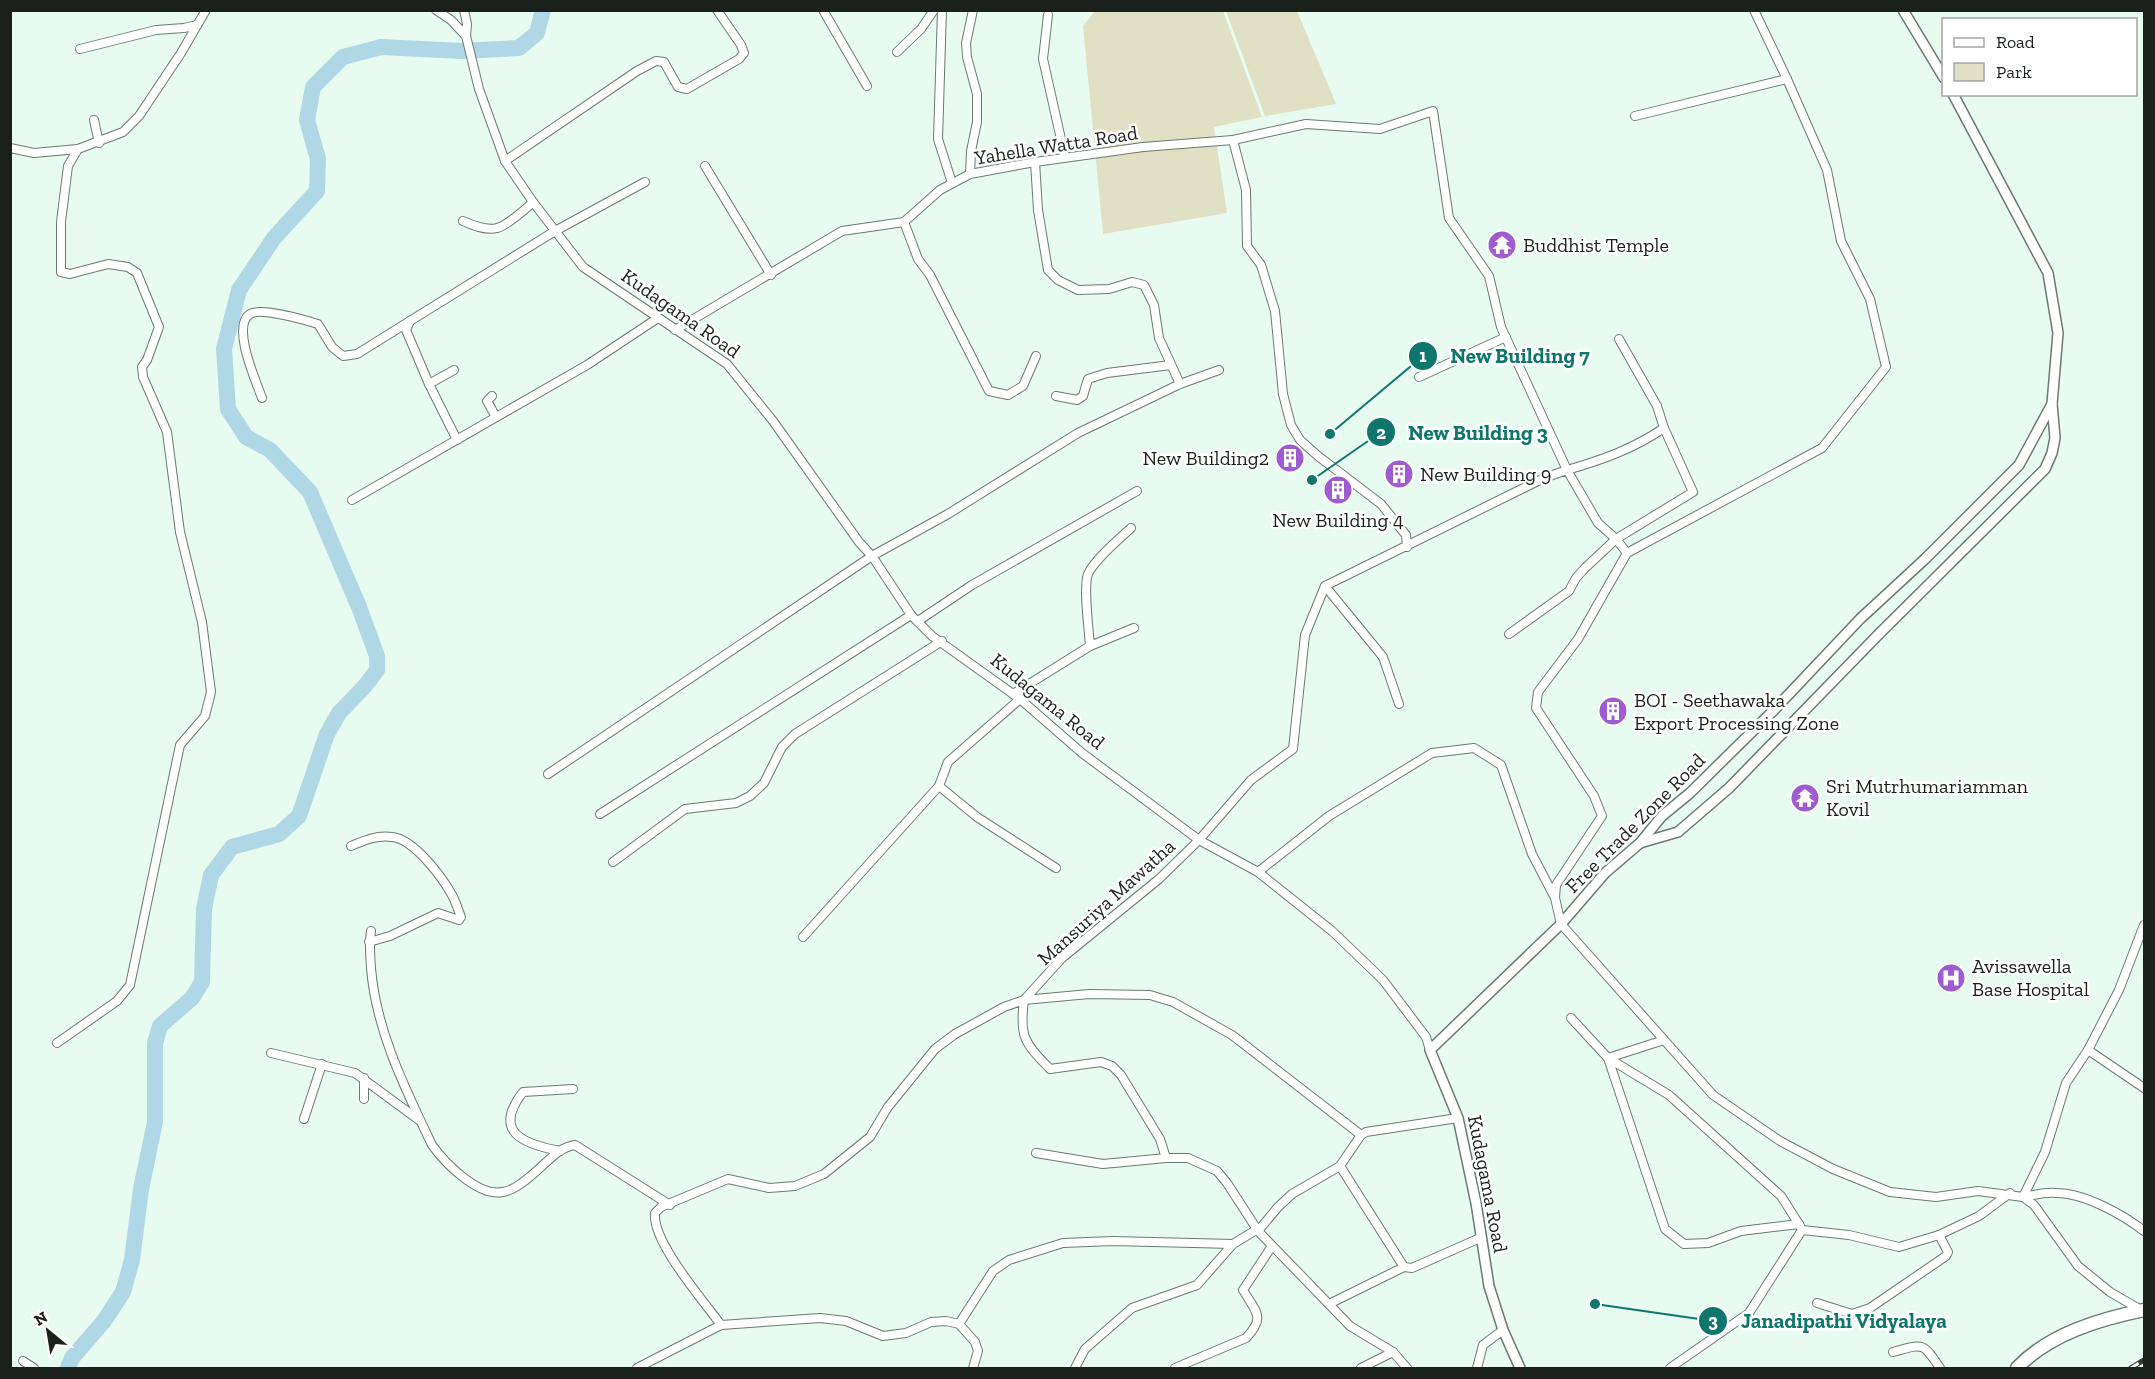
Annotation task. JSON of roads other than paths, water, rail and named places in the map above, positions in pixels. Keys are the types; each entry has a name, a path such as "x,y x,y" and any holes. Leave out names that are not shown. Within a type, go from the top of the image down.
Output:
{"highway":[{"path":"2017,1368 2045,1344 2096,1323 2143,1310"}],"street":[{"path":"10,148 34,153 78,149 99,143 123,132 139,116 181,53 206,10"},
{"path":"436,10 451,20 465,36"},
{"path":"464,10 467,24 465,36"},
{"path":"505,161 637,71 656,61 664,62 678,87 687,89 739,59 744,53 741,45 717,10"},
{"path":"823,10 867,86"},
{"path":"897,52 921,29 934,10"},
{"path":"942,10 938,139 952,183"},
{"path":"970,174 970,151 977,122 977,94 967,57 966,43 973,10"},
{"path":"1554,898 1556,885 1602,816 1594,796 1536,708 1538,692 1578,639 1626,553 1822,448 1886,367 1870,299 1841,241 1827,170 1754,10"},
{"path":"1904,10 1942,75"},
{"path":"1048,15 1043,59 1065,157"},
{"path":"80,49 156,30 197,25"},
{"name":"Kudagama Road","path":"465,36 479,89 505,161 583,267 727,364 773,421 915,618 932,636 1017,697 1082,753 1199,840 1258,872 1332,931 1383,980 1426,1037 1458,1118 1476,1203 1489,1286 1503,1330 1520,1368"},
{"path":"1635,116 1787,79"},
{"name":"Free Trade Zone Road","path":"1640,843 1678,832 1729,788 1878,635 2045,469 2052,453 2055,438 2052,404 2058,333 2048,273 1954,96"},
{"name":"Yahella Watta Road","path":"904,222 940,190 970,174 1065,157 1143,147 1233,140 1306,124 1380,129 1433,111 1449,218 1489,276 1501,327 1506,337"},
{"path":"94,120 99,143"},
{"path":"1233,140 1246,190 1246,246 1261,265 1275,311 1283,394 1291,425 1300,440 1318,456 1381,504 1406,536 1407,547"},
{"path":"57,1043 117,1001 130,985 180,745 206,716 211,692 202,622 180,532 167,432 143,377 142,367 147,360 159,327 137,273 128,267 108,264 70,274 61,273 61,222 68,166 78,149"},
{"path":"1035,162 1038,210 1048,270 1058,280 1078,290 1109,289 1132,282 1144,285 1154,305 1159,338 1180,384"},
{"path":"705,166 771,275"},
{"path":"262,398 243,342 242,328 245,318 251,313 262,312 318,324 332,347 344,356 357,354 555,231 645,182"},
{"path":"463,221 477,227 496,228 533,202"},
{"path":"675,330 842,231 904,222 918,259 930,275 989,391 1008,395 1023,386 1036,356"},
{"path":"352,500 586,365 658,318"},
{"path":"410,321 406,330 429,384 457,440"},
{"path":"1419,377 1506,337 1567,471 1598,523 1616,539 1626,553"},
{"path":"1509,634 1569,591 1585,568 1616,539 1693,492 1664,428 1657,406 1619,339"},
{"path":"1056,396 1077,400 1083,396 1088,379 1107,373 1171,365"},
{"path":"429,384 454,370"},
{"path":"548,774 872,556 948,514 1078,433 1180,384 1218,370"},
{"path":"492,396 487,401 496,417"},
{"name":"Free Trade Zone Road","path":"1430,1050 1561,924 1605,873 1640,843 1662,816 1707,776 1773,711 1860,619 1925,559 2019,465 2052,404"},
{"path":"1399,704 1383,657 1325,586 1544,478 1614,456 1643,442 1664,428"},
{"path":"600,814 915,618 1137,490"},
{"path":"1090,646 1086,604 1088,574 1106,552 1131,528"},
{"name":"Mansuriya Mawatha","path":"1024,1000 1062,958 1159,879 1199,840 1251,780 1293,749 1305,635 1325,586"},
{"path":"803,937 939,786 948,762 1017,697 1090,646 1134,628"},
{"path":"613,862 685,809 736,803 750,796 764,783 782,747 795,734 942,641"},
{"path":"1258,872 1329,816 1432,753 1474,748 1501,765 1532,854 1554,898 1561,924 1713,1095 1780,1141 1833,1169 1890,1192 1936,1197 1978,1191 2023,1197 2034,1204 2078,1266 2110,1292 2143,1310"},
{"path":"939,786 976,817 1056,868"},
{"path":"351,846 374,837 395,837 413,848 432,865 453,896 461,917 459,920 438,913 390,936 369,942"},
{"path":"2023,1197 2045,1152 2066,1083 2088,1050 2119,990 2145,925"},
{"path":"371,932 369,942 374,997 384,1037 420,1121 442,1159 479,1189 503,1192 526,1180 564,1146 575,1145 670,1204"},
{"name":"Mansuriya Mawatha","path":"1024,1000 1110,994 1150,995 1173,1002 1232,1035 1361,1135"},
{"path":"721,1325 663,1245 654,1221 655,1213 662,1207 728,1179 769,1188 795,1186 824,1174 870,1137 888,1107 935,1049 955,1034 1004,1007 1024,1000 1023,1032 1028,1045 1050,1069 1101,1062 1112,1065 1121,1074 1160,1139 1166,1158"},
{"path":"1571,1018 1608,1058 1669,1095 1781,1196 1801,1227"},
{"path":"1608,1058 1665,1040"},
{"path":"2088,1050 2145,1088"},
{"path":"271,1053 355,1073 420,1121"},
{"path":"1608,1058 1665,1229 1684,1244 1708,1243 1741,1231 1801,1227 1899,1247 1939,1235 1979,1216 2010,1194"},
{"path":"304,1119 322,1065"},
{"path":"364,1078 364,1099"},
{"path":"560,1150 540,1147 523,1141 512,1129 509,1117 514,1103 523,1092 573,1089"},
{"path":"1075,1368 1085,1349 1132,1308 1197,1284 1233,1244 1257,1231 1292,1194 1340,1166 1361,1135 1366,1132 1458,1118"},
{"path":"1036,1153 1103,1164 1188,1158 1217,1171 1257,1231 1350,1326 1393,1352 1407,1368"},
{"path":"1340,1166 1404,1267"},
{"path":"2023,1197 2057,1192 2095,1202 2131,1220 2145,1231"},
{"path":"1670,1368 1749,1313 1801,1227"},
{"path":"1817,1303 1852,1314 1870,1308 1946,1256 1948,1252 1939,1235"},
{"path":"1329,1304 1404,1267 1412,1268 1480,1239"},
{"path":"959,1324 993,1271 1009,1260 1063,1243 1113,1241 1233,1244"},
{"path":"1175,1368 1246,1338 1254,1329 1258,1323 1258,1316 1243,1290 1272,1246"},
{"path":"637,1368 721,1325 831,1319 846,1321 883,1336 906,1333 931,1322 946,1321 959,1324 970,1335 978,1351 974,1368"},
{"path":"1477,1368 1483,1345 1503,1330"},
{"path":"1893,1353 1918,1345 1928,1350 1940,1368"},
{"path":"1361,1368 1393,1352"},
{"path":"23,1361 34,1368"}],"waterway":[{"path":"68,1368 72,1358 104,1321 123,1292 132,1260 141,1189 155,1122 155,1043 160,1026 192,998 202,982 204,909 211,875 232,847 279,834 299,816 327,734 339,713 377,670 377,656 359,607 310,492 270,450 246,437 228,409 224,349 239,290 274,238 317,191 318,159 307,120 313,87 343,57 381,47 462,51 519,48 537,33 543,10"}],"railway":[{"path":"2131,1368 2144,1360"}],"place":[{"name":"Buddhist Temple","path":"1502,245"},
{"name":"New Building 7","path":"1330,434"},
{"name":"New Building2","path":"1290,458"},
{"name":"New Building 9","path":"1399,474"},
{"name":"New Building 3","path":"1312,480"},
{"name":"New Building 4","path":"1338,490"},
{"name":"BOI - Seethawaka Export Processing Zone","path":"1613,711"},
{"name":"Sri Mutrhumariamman Kovil","path":"1805,798"},
{"name":"Avissawella Base Hospital","path":"1951,978"},
{"name":"Janadipathi Vidyalaya","path":"1595,1304"}]}
